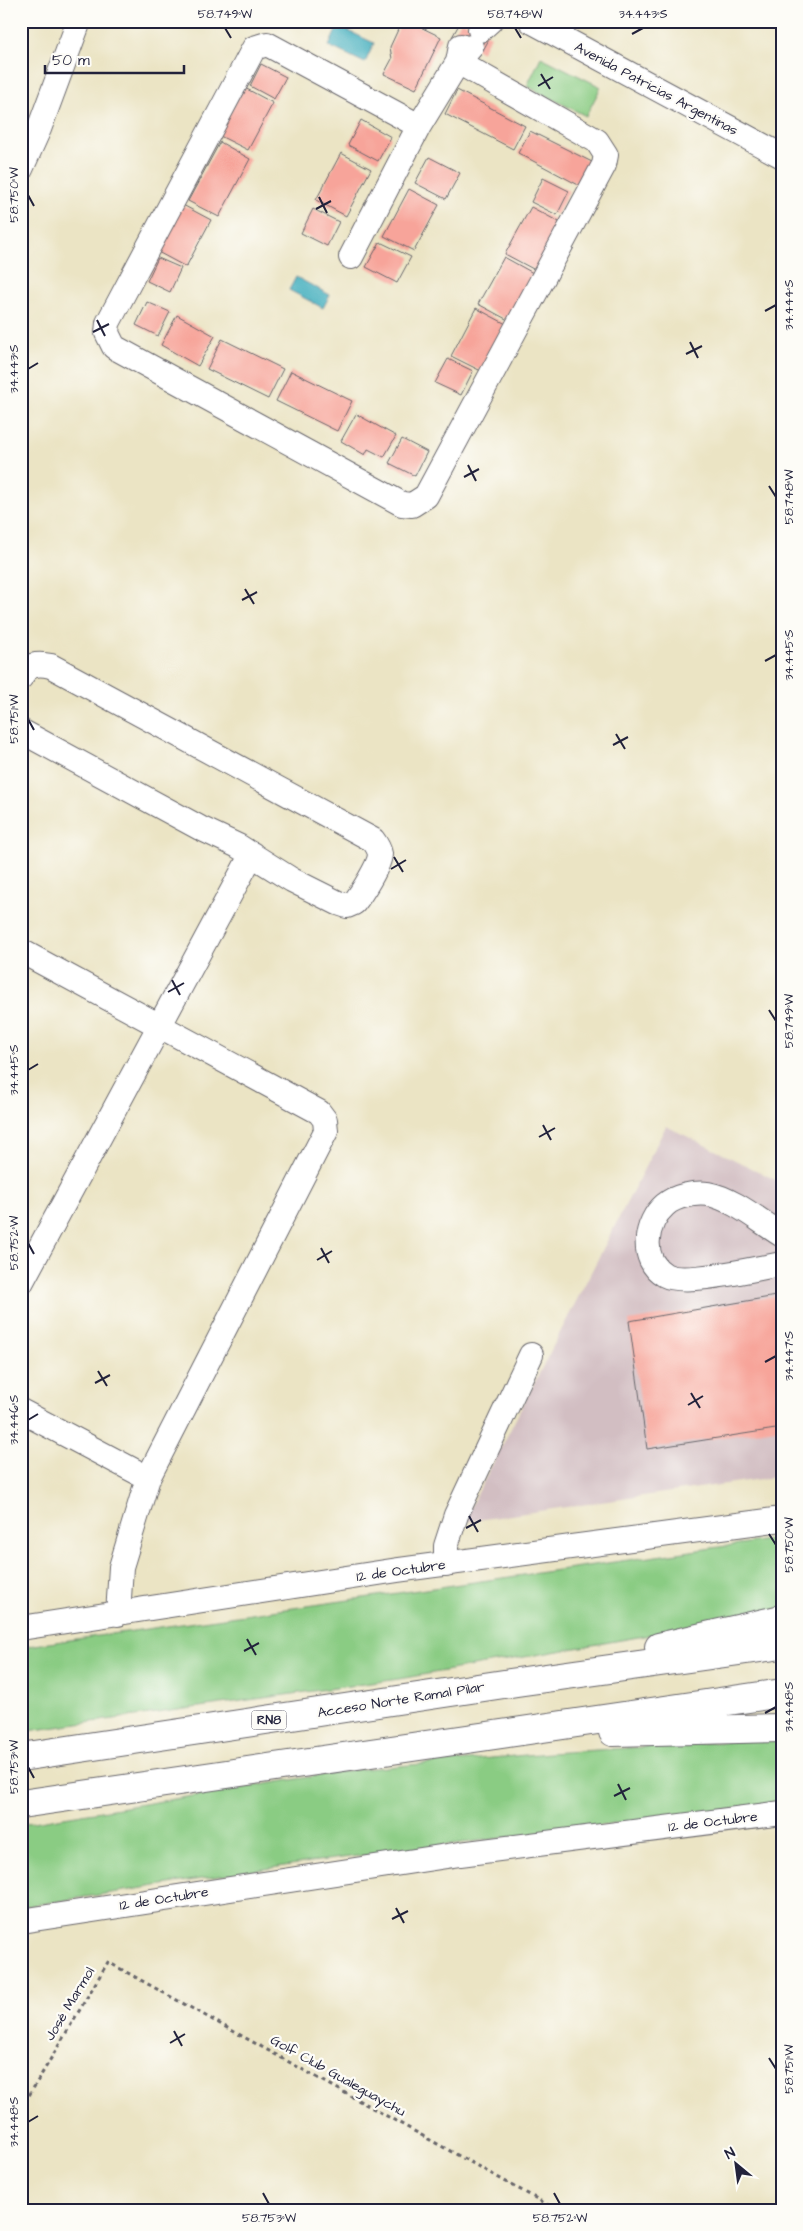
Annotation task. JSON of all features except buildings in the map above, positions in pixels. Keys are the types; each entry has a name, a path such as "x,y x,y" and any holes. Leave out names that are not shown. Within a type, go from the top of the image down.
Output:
{"highway":[{"path":"517,1682 715,1633 782,1619"},
{"name":"Acceso Norte Ramal Pilar","path":"21,1757 517,1682 782,1645"},
{"path":"21,1804 782,1693"},
{"path":"495,1734 782,1728"}],"street":[{"path":"21,169 39,129 79,21"},
{"name":"Avenida Patricias Argentinas","path":"531,21 556,27 782,156"},
{"path":"351,257 419,126 472,35 598,141 606,154 604,165 426,496 412,505 402,504 114,346 107,333 108,323 254,48 267,44 419,126"},
{"path":"21,677 25,670 32,665 51,666 373,840 377,844 380,854 378,862 359,898 347,906 292,880 245,850 200,828 21,732"},
{"path":"21,1251 152,1022 245,850"},
{"path":"21,951 319,1112 325,1120 326,1131 148,1478 121,1567 118,1614"},
{"path":"21,1283 152,1022"},
{"path":"782,1235 724,1199 707,1194 683,1195 665,1205 654,1220 648,1233 647,1246 652,1262 665,1275 687,1280 782,1264"},
{"path":"446,1564 446,1546 456,1516 532,1355"},
{"path":"21,1411 148,1478"},
{"name":"12 de Octubre","path":"21,1628 446,1564 782,1519"},
{"name":"12 de Octubre","path":"21,1921 460,1854 782,1813"}],"path":[{"name":"José Marmol","path":"21,2109 108,1962"},
{"name":"Golf Club Gualeguaychu","path":"108,1962 557,2210"}],"shaded area":[{"path":"666,1126 782,1183 782,1476 463,1522"}],"green space":[{"path":"541,57 601,87 586,116 527,86"},
{"path":"782,1538 782,1609 644,1636 399,1679 21,1732 21,1647"},
{"path":"782,1738 782,1803 310,1862 21,1907 21,1824 352,1770 550,1753"}],"water":[{"path":"338,26 374,43 365,63 329,46"},
{"path":"296,277 330,295 323,308 289,290"}]}
